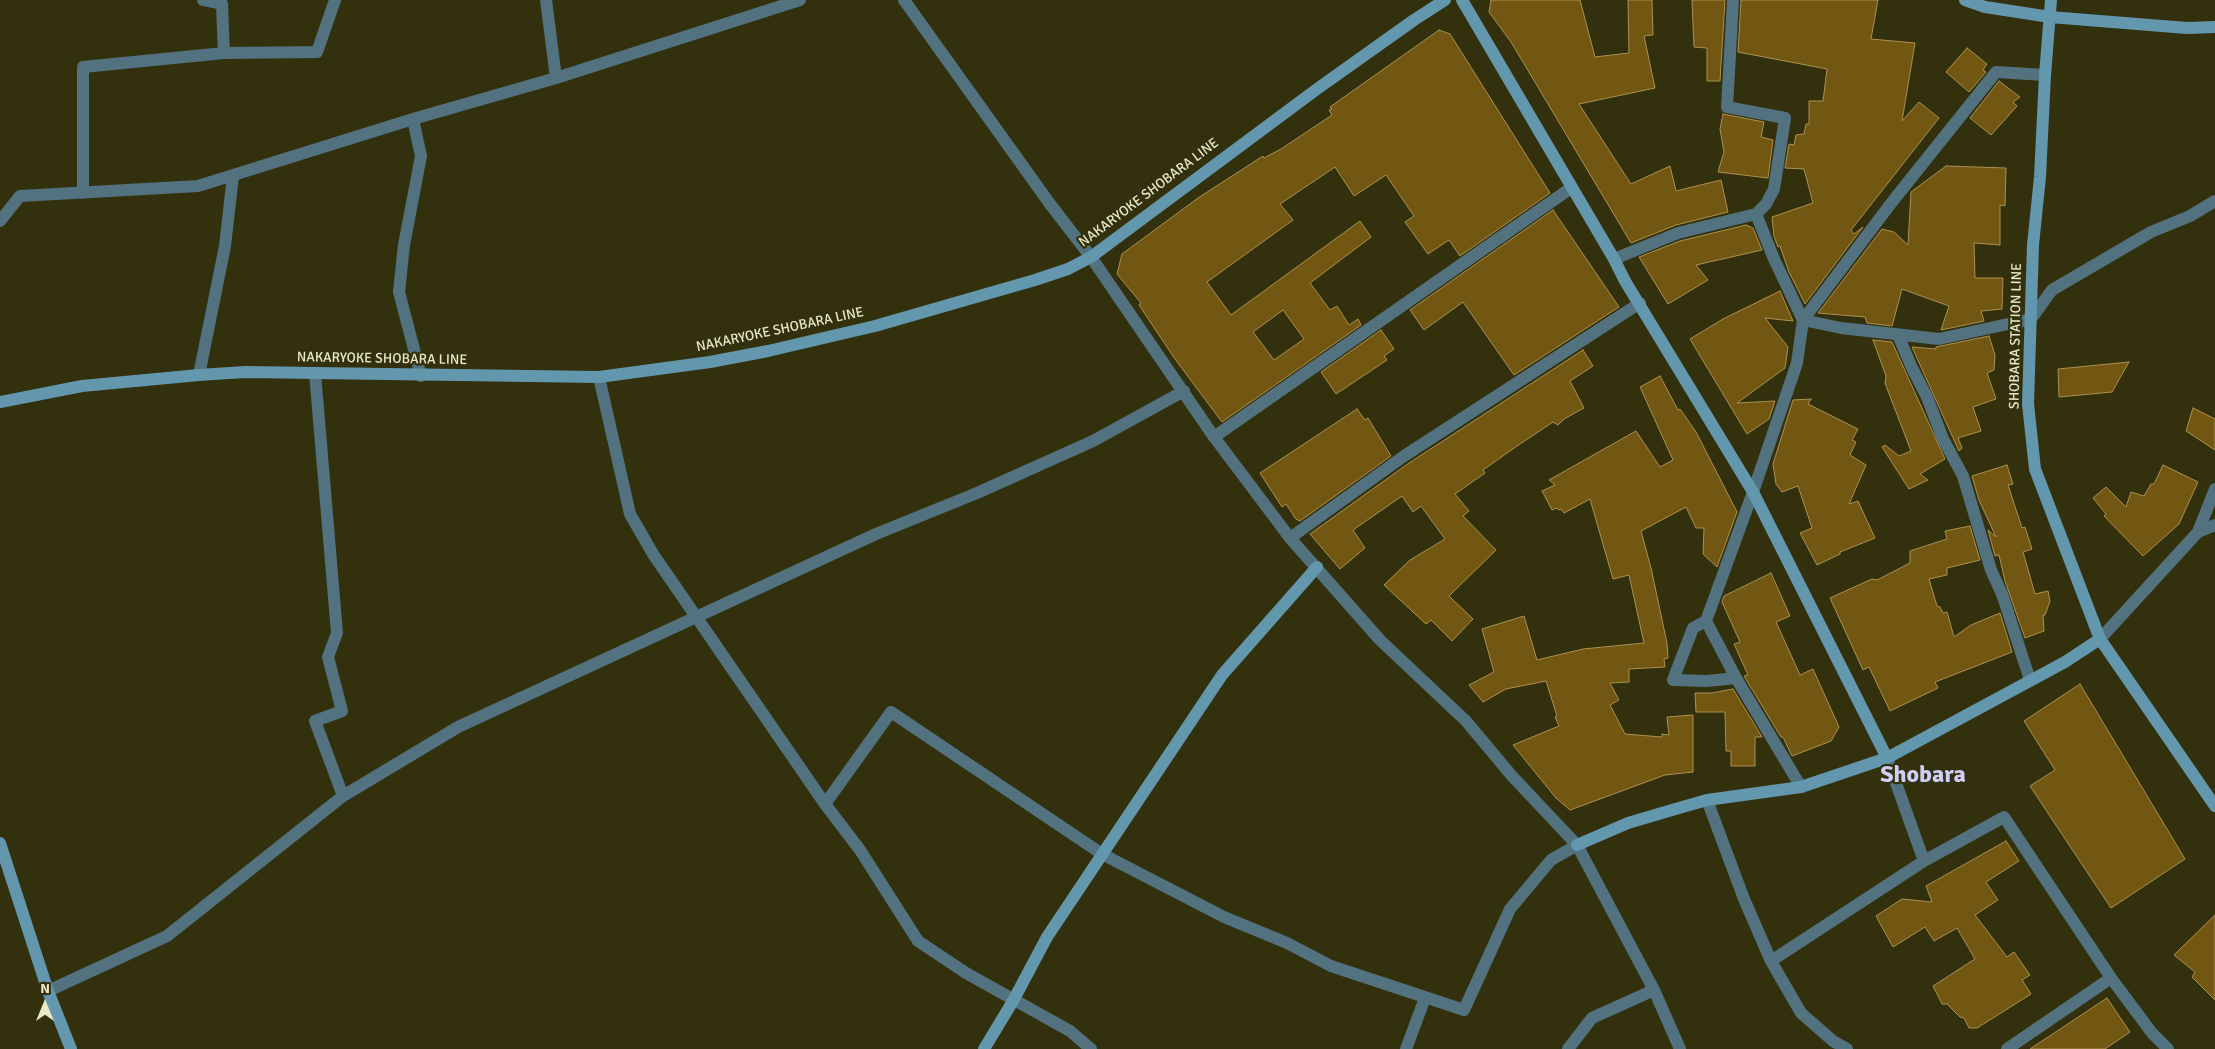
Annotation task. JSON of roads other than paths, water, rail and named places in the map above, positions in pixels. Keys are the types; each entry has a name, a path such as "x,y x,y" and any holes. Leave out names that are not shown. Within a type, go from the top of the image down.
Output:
{"main road":[{"name":"NAKARYOKE SHOBARA LINE","path":"0,402 82,386 245,372 421,376 599,377 710,362 768,351 875,326 1035,280 1068,269 1091,257 1294,105 1445,0"},
{"path":"1462,0 1614,259 1624,281 1640,303 1754,492 1887,758"},
{"path":"1965,0 1985,7 2050,17 2187,28 2215,27"},
{"name":"SHOBARA STATION LINE","path":"2051,0 2040,177 2033,244 2028,404 2035,469 2100,639 2215,806"},
{"path":"984,1049 1013,1001 1047,937 1222,675 1318,567"},
{"path":"1576,845 1628,822 1707,800 1801,787 1887,758 2065,662 2100,639"},
{"path":"0,844 48,991 71,1049"}],"street":[{"path":"203,0 222,4 224,53"},
{"path":"83,193 83,67 224,53 318,52 334,0"},
{"path":"546,0 556,78"},
{"path":"0,221 20,196 198,186 413,119 556,78 800,0"},
{"path":"904,0 1050,204 1091,257 1214,437 1290,538 1318,567 1380,640 1466,722 1512,776 1576,845 1654,990 1680,1049"},
{"path":"1614,259 1678,233 1756,214 1766,204 1774,189 1785,118 1727,107 1733,0"},
{"path":"1736,678 1707,681 1673,680 1693,628 1706,621 1754,492 1797,363 1803,320 1892,202 1996,72 2045,75"},
{"path":"413,119 421,156 404,244 399,292 421,376"},
{"path":"199,375 225,246 233,176"},
{"path":"1214,437 1571,188"},
{"path":"1803,320 1841,328 1940,339 2031,319 2052,290 2150,232 2190,216 2215,202"},
{"path":"1756,214 1774,259 1803,320"},
{"path":"1290,538 1404,456 1640,303"},
{"path":"1898,335 1927,397 1943,439 1963,476 1991,570 2005,602 2030,680"},
{"path":"315,373 337,633 328,657 342,711 315,721 343,796"},
{"path":"599,377 630,514 653,554 825,804 860,850 918,940 966,973 1013,1001 1070,1031 1090,1049"},
{"path":"48,991 167,936 343,796 458,727 577,670 697,618 876,534 986,489 1094,441 1184,391"},
{"path":"2100,639 2198,532 2215,489"},
{"path":"2198,532 2215,526"},
{"path":"1706,621 1736,678 1801,787"},
{"path":"825,804 891,712 1102,854 1224,917 1287,943 1331,966 1464,1010 1510,909 1551,860 1576,845"},
{"path":"1887,758 1924,861"},
{"path":"1707,800 1744,899 1771,961 1801,1013 1833,1040 1847,1049"},
{"path":"1771,961 1924,861 2004,817 2111,978 2152,1033 2168,1049"},
{"path":"2007,1049 2111,978"},
{"path":"1568,1049 1592,1018 1654,990"},
{"path":"1406,1049 1425,998"}],"district":[{"name":"Shobara","path":"1923,776"}]}
